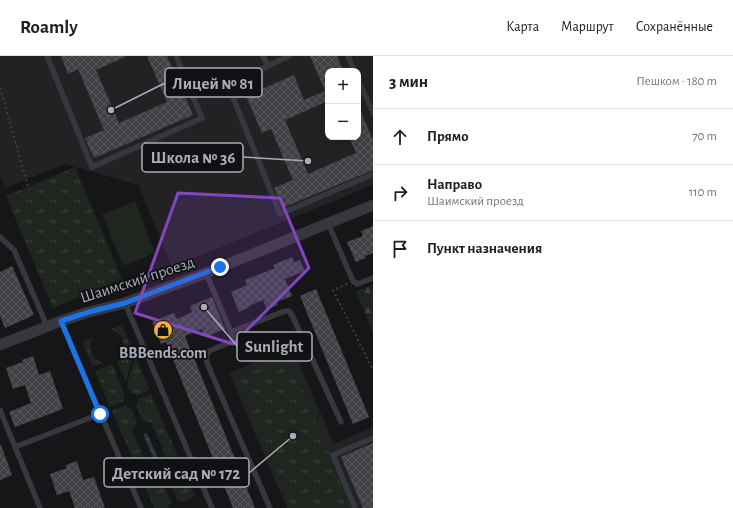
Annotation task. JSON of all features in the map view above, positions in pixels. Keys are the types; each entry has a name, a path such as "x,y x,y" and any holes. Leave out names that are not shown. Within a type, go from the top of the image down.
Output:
{"street":[{"name":"Шаимский проезд","path":"0,345 46,326 89,312 125,303 206,273 373,205"}],"lane":[{"path":"47,56 92,167 202,118 176,56"},
{"path":"264,56 268,66"},
{"path":"289,56 228,85 280,214 373,174"},
{"path":"348,56 353,68"},
{"path":"361,86 373,113"},
{"path":"328,223 353,281 357,284 373,278"},
{"path":"0,237 14,250 46,326"},
{"path":"206,273 233,337 231,342 209,351 206,356 207,363 270,508"},
{"path":"125,303 212,508"},
{"path":"231,332 285,311 289,311 341,422"},
{"path":"61,321 141,508"},
{"path":"0,410 40,508"},
{"path":"15,447 100,414"},
{"path":"355,508 333,455 373,438"}],"path":[{"path":"0,88 29,190"},
{"path":"353,281 333,290 373,370"}],"highlighted area":[{"path":"178,193 280,198 309,268 233,344 135,313"}],"shaded area":[{"path":"0,56 373,56 373,185 172,267 138,185 65,164 5,188 0,175"},
{"path":"292,347 334,444 373,427 373,508 287,508 229,373"}],"green space":[{"path":"75,167 122,279 53,308 6,196"},
{"path":"135,201 155,253 123,266 102,214"},
{"path":"373,285 373,333 356,291"},
{"path":"122,325 133,350 122,354 124,342 118,333 110,329"},
{"path":"93,337 90,345 93,355 103,363 93,367 82,342"},
{"path":"133,355 126,381 117,362"},
{"path":"135,356 150,390 137,396 131,393 127,385"},
{"path":"289,356 350,503 338,508 292,508 238,377"},
{"path":"112,364 125,395 123,402 110,407 95,371"},
{"path":"151,394 195,496 182,502 177,500 169,481 175,478 151,422 143,421 136,406 138,399"},
{"path":"125,405 131,408 137,423 132,430 156,486 163,484 171,502 168,508 154,508 112,411"}],"water":[{"path":"147,433 165,474 161,475 143,434"}],"building":[{"path":"61,56 127,56 96,70 119,123 167,102 147,56 167,56 193,115 94,158 85,138 104,130 78,69 68,74"},
{"path":"310,56 337,56 343,68 325,68 325,91"},
{"path":"294,75 304,100 325,91 325,102 285,120 308,174 356,153 350,140 361,140 361,112 373,140 373,170 282,208 274,188 293,180 271,129 262,133 246,96"},
{"path":"373,226 373,253 356,262 347,242 363,236 361,231"},
{"path":"292,257 294,262 300,260 305,271 285,279 292,296 277,302 278,305 267,309 263,300 239,312 231,292 247,285 245,280 275,268 273,265"},
{"path":"12,266 34,315 5,328 0,316 0,272"},
{"path":"316,289 369,417 353,424 300,296"},
{"path":"212,297 225,329 205,337 202,329 185,336 255,508 233,508 166,342 161,344 152,322 174,313 177,319 192,312 190,306"},
{"path":"33,356 39,375 50,371 63,409 15,427 9,412 31,403 25,385 13,389 6,368 23,362 22,360"},
{"path":"373,443 373,508 363,508 341,457"},
{"path":"0,445 12,475 0,480"},
{"path":"77,461 83,480 94,477 105,508 75,508 69,491 57,495 50,474 67,468 66,465"}],"place":[{"name":"Лицей № 81","path":"111,110"},
{"name":"Школа № 36","path":"308,161"},
{"name":"Sunlight","path":"204,307"},
{"name":"BBBends.com","path":"163,330"},
{"name":"Детский сад № 172","path":"293,436"}],"route":[{"path":"100,414 61,321 125,303 220,267"}]}
